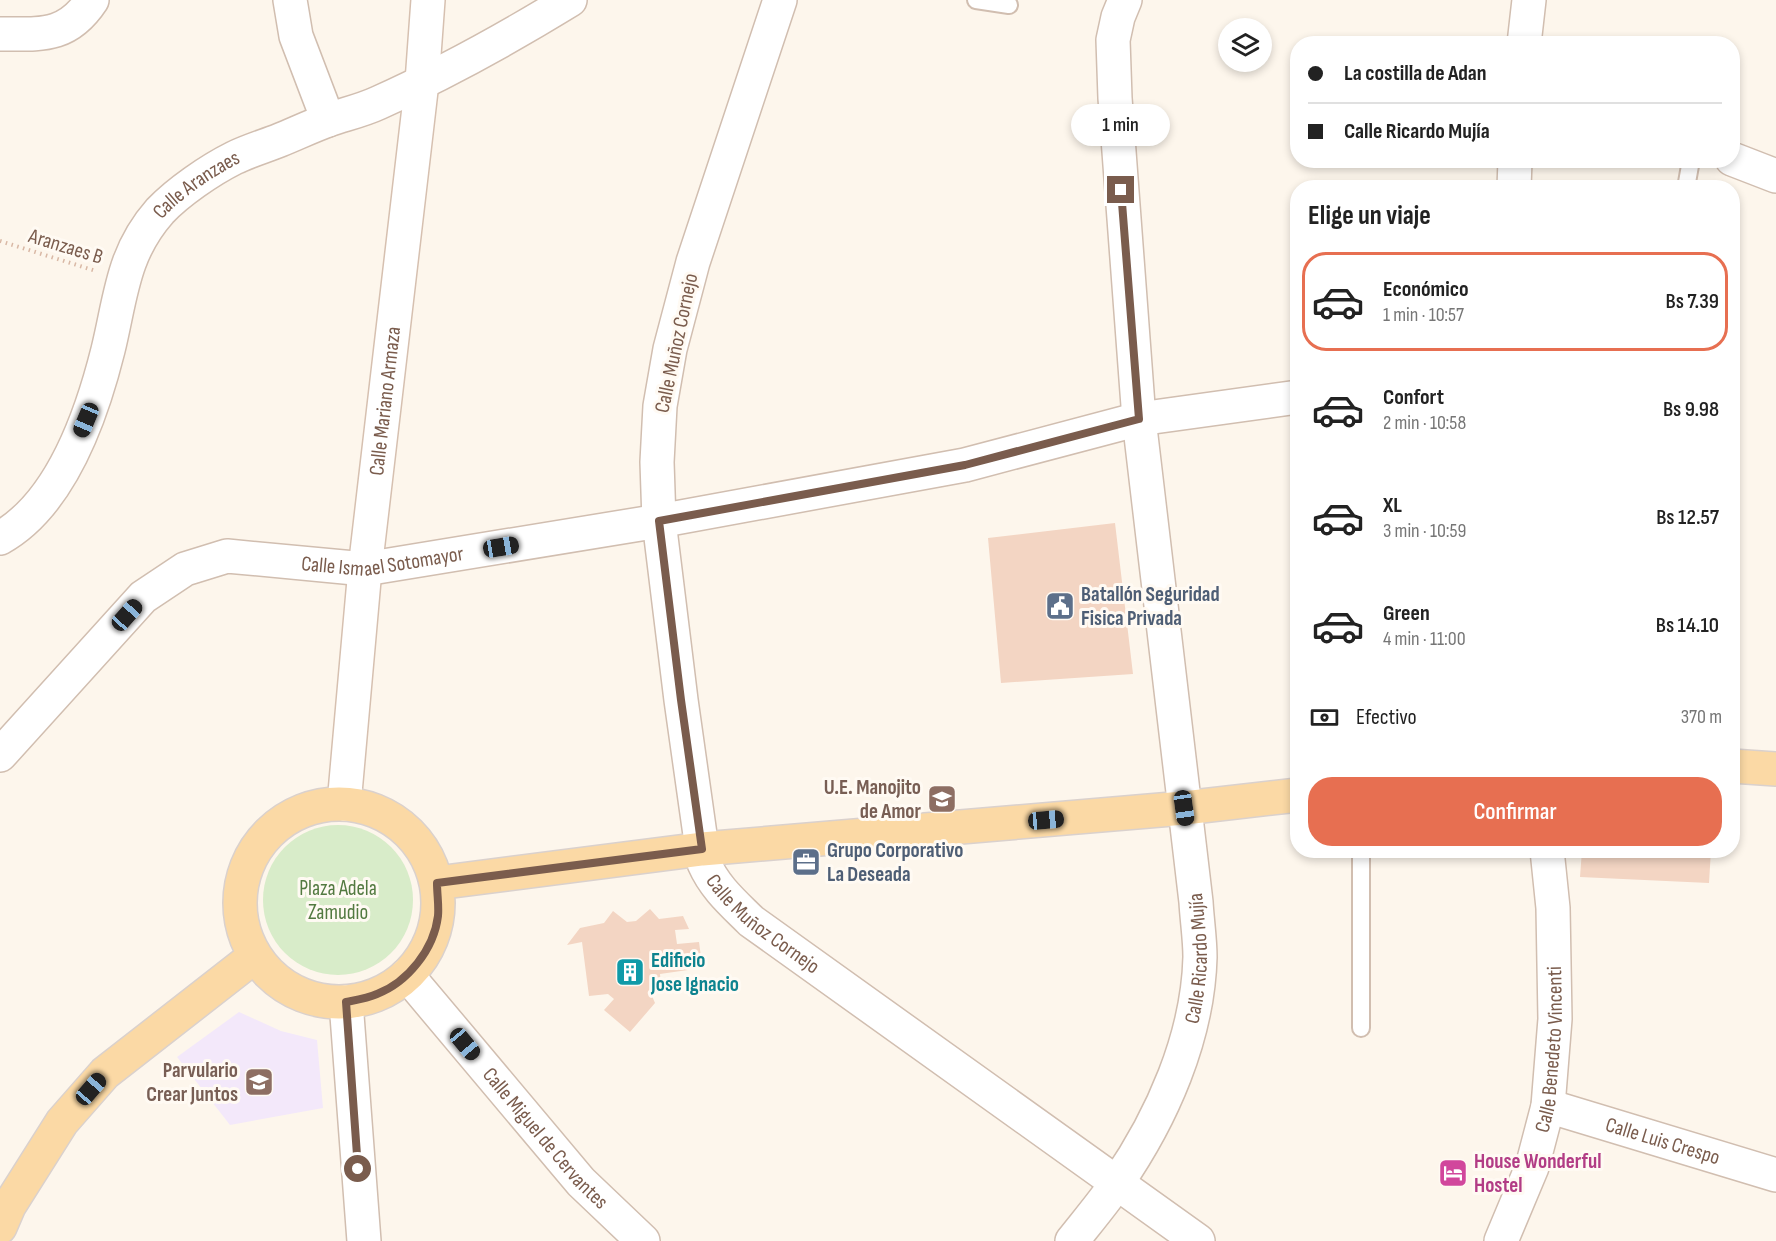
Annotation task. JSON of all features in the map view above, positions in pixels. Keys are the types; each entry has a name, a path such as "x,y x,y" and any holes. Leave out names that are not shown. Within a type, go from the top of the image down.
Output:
{"main road":[{"path":"1740,767 1776,769"},
{"path":"437,883 702,849 1184,808 1290,796"},
{"path":"344,804 376,810 404,828 425,852 437,883 438,916 428,949 407,975 379,994 346,1002 319,1000 293,992 272,976 255,956 243,927 240,897 247,867 262,840 286,820 313,808 344,804"},
{"path":"0,1227 9,1206 62,1122 105,1073 255,956"}],"street":[{"path":"0,34 44,34 57,31 81,16 92,0"},
{"path":"290,0 296,36 328,120"},
{"name":"Calle Mariano Armaza","path":"344,804 365,569 422,82 428,0"},
{"name":"Calle Aranzaes","path":"0,538 34,512 52,487 78,440 94,401 109,348 123,279 139,241 161,211 190,186 233,158 328,120 376,104 496,45 570,0"},
{"name":"Calle Muñoz Cornejo","path":"780,0 706,219 670,349 660,406 657,462 659,521 704,863 710,877 721,892 752,921 1198,1241"},
{"name":"Calle Ricardo Mujía","path":"1072,1241 1117,1183 1145,1138 1166,1095 1182,1053 1193,1010 1200,957 1196,902 1139,419 1114,87 1113,40 1118,17 1125,0"},
{"path":"1525,36 1528,0"},
{"path":"1740,162 1776,176"},
{"name":"Calle Ismael Sotomayor","path":"0,755 143,597 185,569 227,556 365,569 659,521 965,465 1139,419 1290,398"},
{"name":"Calle Benedeto Vincenti","path":"1501,1241 1532,1167 1548,1106 1555,1019 1553,908 1548,858"},
{"name":"Calle Miguel de Cervantes","path":"407,975 581,1182 643,1241"},
{"path":"346,1002 364,1241"},
{"name":"Calle Luis Crespo","path":"1548,1106 1776,1175"}],"lane":[{"path":"976,0 1009,5"},
{"path":"1361,858 1361,1028"}],"path":[{"name":"Aranzaes B","path":"0,241 123,279"}],"shaded area":[{"name":"Parvulario Crear Juntos","path":"239,1012 281,1031 317,1040 323,1108 230,1125 177,1057"}],"green space":[{"name":"Plaza Adela Zamudio","path":"338,825 367,831 391,847 407,871 413,900 407,929 391,953 367,969 338,975 309,969 285,953 269,929 263,900 269,871 285,847 309,831"}],"building":[{"name":"Batallón Seguridad Fisica Privada","path":"1115,523 1133,674 1001,683 988,538"},
{"path":"1581,858 1711,858 1709,883 1580,877"},
{"name":"Edificio Jose Ignacio","path":"650,909 659,919 683,916 689,929 675,930 677,944 699,942 701,957 686,958 688,970 660,974 661,987 652,996 655,1003 630,1032 604,1010 614,999 608,994 589,996 582,942 567,945 580,928 604,923 613,911 627,922 636,921"}],"place":[{"name":"Batallón Seguridad Fisica Privada","path":"1060,606"},
{"name":"U.E. Manojito de Amor","path":"942,799"},
{"name":"Grupo Corporativo La Deseada","path":"806,862"},
{"name":"Edificio Jose Ignacio","path":"630,972"},
{"name":"Parvulario Crear Juntos","path":"259,1082"},
{"name":"House Wonderful Hostel","path":"1453,1173"}],"route":[{"path":"358,1169 346,1002 379,994 407,975 428,949 438,916 437,883 702,849 659,521 965,465 1139,419 1121,190"}]}
